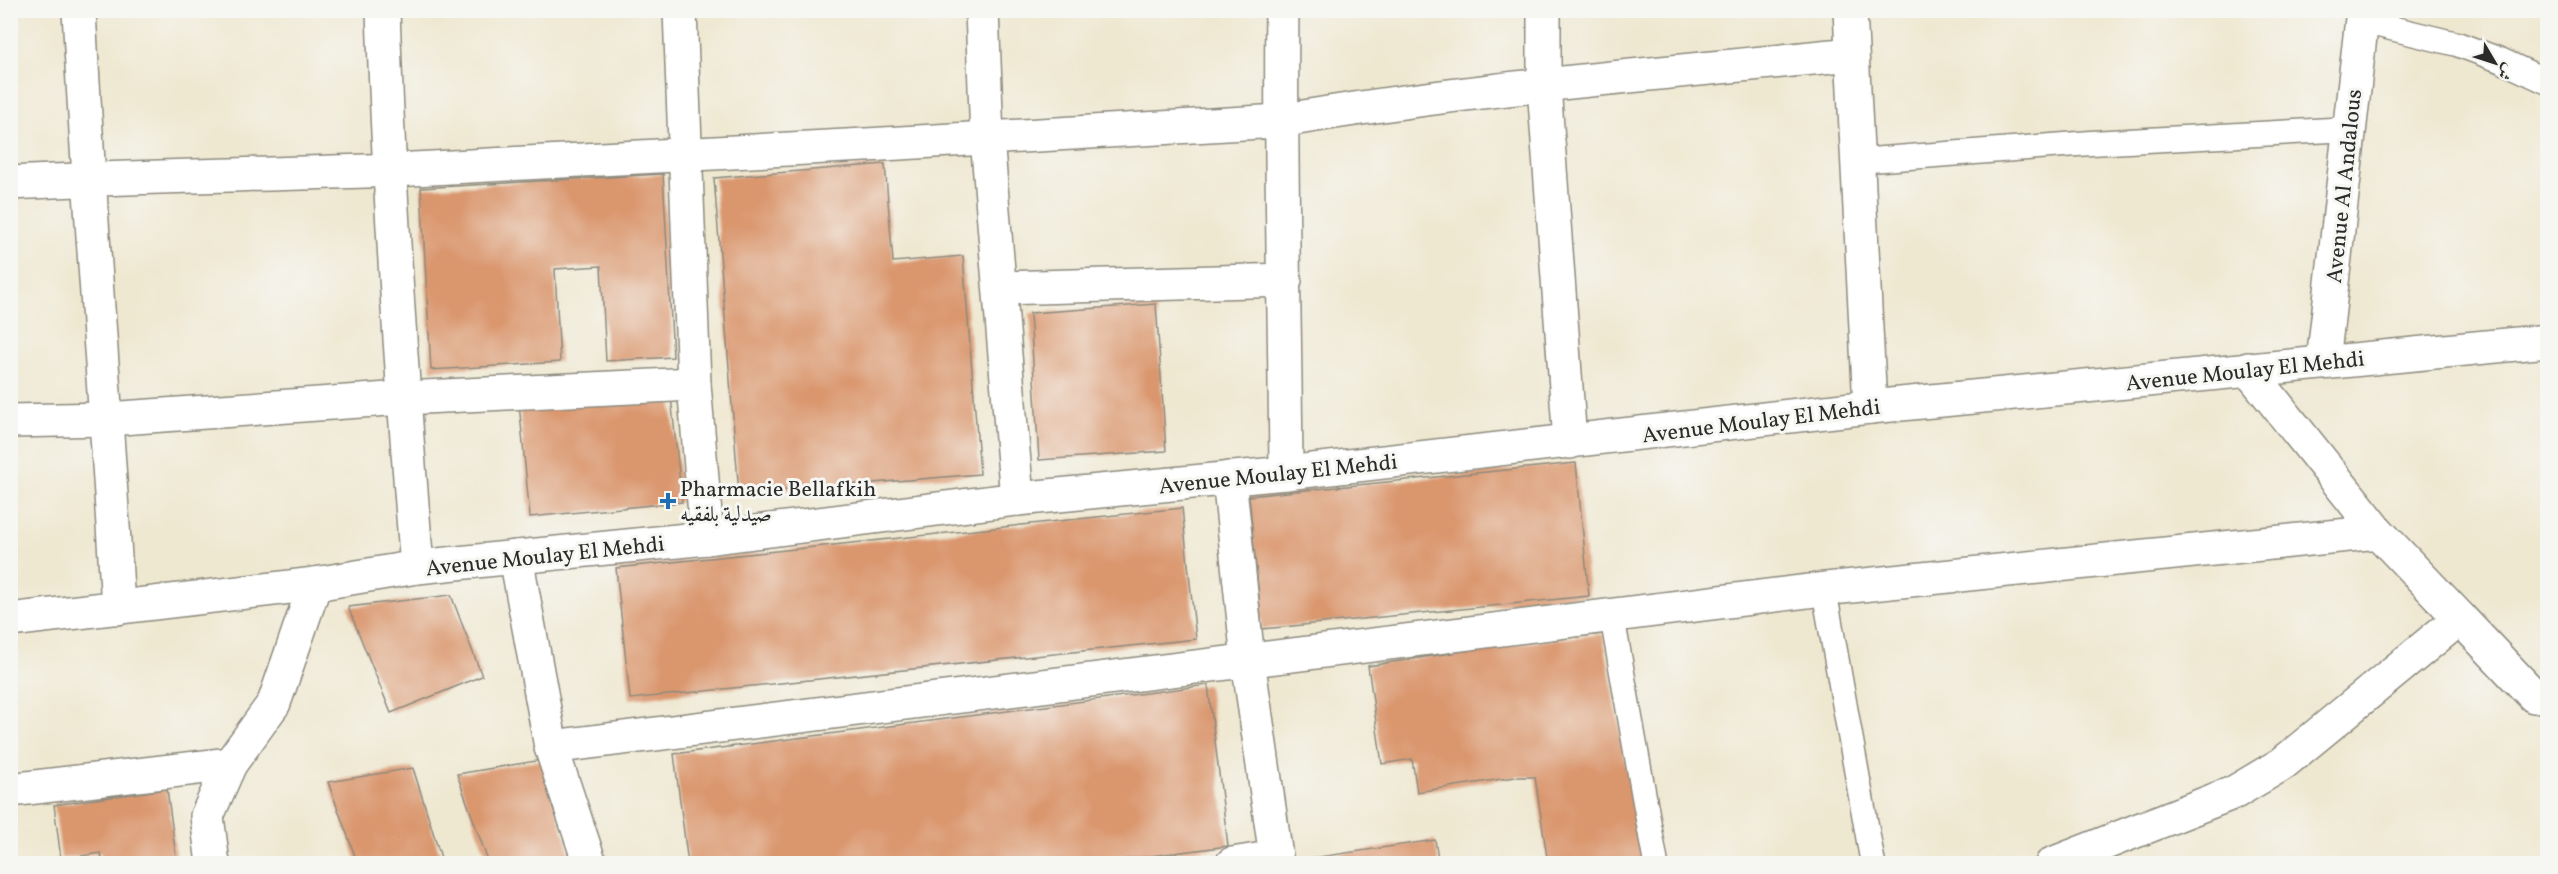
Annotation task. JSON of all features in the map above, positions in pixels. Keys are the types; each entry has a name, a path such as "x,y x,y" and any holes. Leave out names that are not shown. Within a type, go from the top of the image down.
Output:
{"street":[{"path":"79,10 88,178 107,418 118,608"},
{"path":"383,10 388,170 417,567"},
{"path":"680,10 694,384 707,538"},
{"path":"981,10 987,138 1017,499"},
{"path":"1281,10 1280,121 1285,280 1286,473"},
{"path":"1544,10 1544,86 1570,442"},
{"path":"1850,10 1870,407"},
{"name":"Avenue Al Andalous","path":"2324,362 2362,16"},
{"path":"10,183 88,178 388,170 686,156 1280,121 1348,109 1544,86 1851,54"},
{"path":"1001,288 1285,280"},
{"name":"Avenue Moulay El Mehdi","path":"10,620 315,584 417,567 707,538 1017,499 1286,473 1870,407 2547,341"},
{"path":"2248,369 2378,532 2460,618 2543,692"},
{"path":"10,421 107,418 403,398 694,384"},
{"path":"1229,478 1248,660 1277,860 1233,864"},
{"path":"551,747 1824,589 2378,532"},
{"path":"516,557 551,747 590,864"},
{"path":"213,864 207,816 230,764 274,704 315,584"},
{"path":"2052,864 2235,792 2258,780 2282,764 2460,618"},
{"path":"10,790 230,764"}],"lane":[{"path":"2362,16 2457,44 2500,60 2547,82"},
{"path":"1857,161 2091,143 2350,129"},
{"path":"1824,589 1873,864"},
{"path":"1612,616 1656,864"}],"building":[{"path":"885,164 893,262 963,256 980,474 739,494 714,178"},
{"path":"663,174 673,357 606,361 601,266 555,269 560,362 431,370 421,188"},
{"path":"1156,304 1166,451 1039,460 1030,313"},
{"path":"670,387 682,502 530,517 519,403"},
{"path":"1576,463 1589,596 1262,629 1249,496"},
{"path":"1182,508 1196,639 630,699 616,568"},
{"path":"451,595 482,676 391,713 348,607"},
{"path":"1603,634 1644,864 1548,864 1535,777 1515,777 1417,792 1412,759 1382,764 1368,666 1496,646"},
{"path":"1208,685 1228,846 1089,864 688,864 674,754"},
{"path":"542,760 573,864 489,864 457,774"},
{"path":"413,768 443,864 358,864 328,782"},
{"path":"167,789 177,864 103,864 101,853 61,859 54,805"},
{"path":"1435,840 1439,864 1299,864 1298,860"}],"place":[{"name":"Pharmacie Bellafkih صيدلية بلفقيه","path":"668,501"}]}
